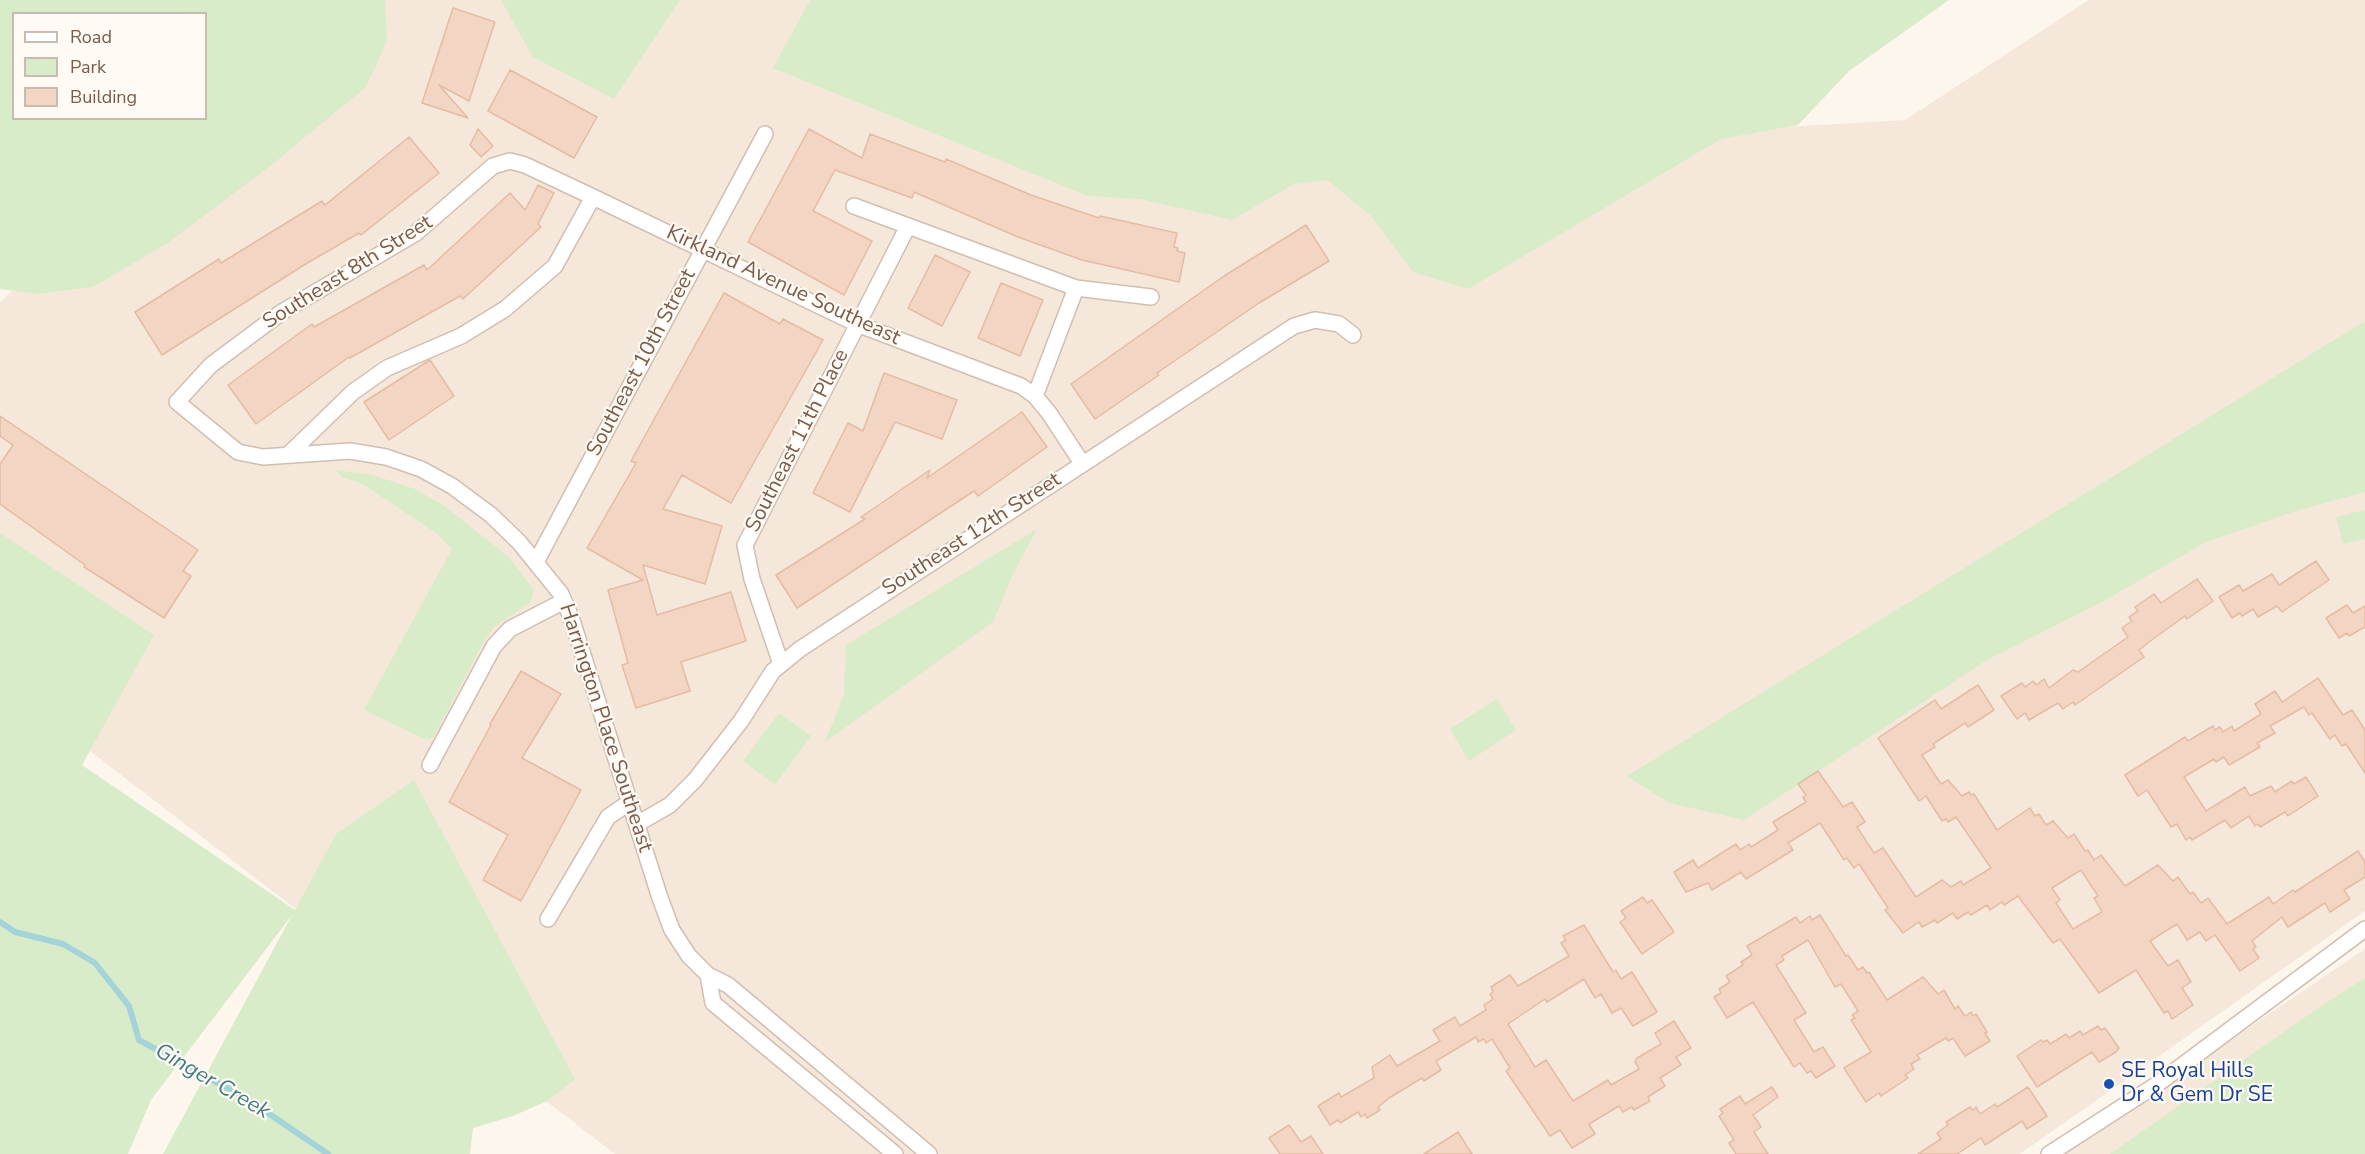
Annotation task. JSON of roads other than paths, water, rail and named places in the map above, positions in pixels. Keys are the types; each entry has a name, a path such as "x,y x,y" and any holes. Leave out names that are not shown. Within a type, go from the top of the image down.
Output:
{"street":[{"name":"Southeast 10th Street","path":"536,561 765,134"},
{"name":"Southeast 8th Street","path":"177,402 211,365 237,345 282,312 416,233 493,166 510,161 525,165"},
{"name":"Kirkland Avenue Southeast","path":"525,165 857,324 1021,386 1035,396 1082,463"},
{"path":"288,455 353,392 379,374 423,351 460,336 505,309 522,295 555,267 593,197"},
{"path":"854,206 1076,288 1151,297"},
{"name":"Southeast 11th Place","path":"781,664 752,579 745,545 908,226"},
{"path":"1035,396 1076,288"},
{"name":"Southeast 12th Street","path":"637,824 670,805 695,780 741,721 773,671 800,649 1294,326 1315,320 1339,324 1353,335"},
{"name":"Harrington Place Southeast","path":"177,402 218,438 238,452 263,457 350,451 386,457 422,469 452,486 491,515 536,561 564,602 672,930 689,956 708,975 728,985 929,1154"},
{"path":"430,765 494,646 510,629 564,602"},
{"path":"548,919 608,817 630,802"},
{"path":"2049,1154 2156,1084 2365,929"},
{"path":"708,975 713,1003 895,1154"}],"waterway":[{"name":"Ginger Creek","path":"0,922 15,932 63,944 95,963 129,1006 139,1040 249,1100 328,1154"}],"place":[{"name":"SE Royal Hills Dr & Gem Dr SE","path":"2109,1084"}]}
